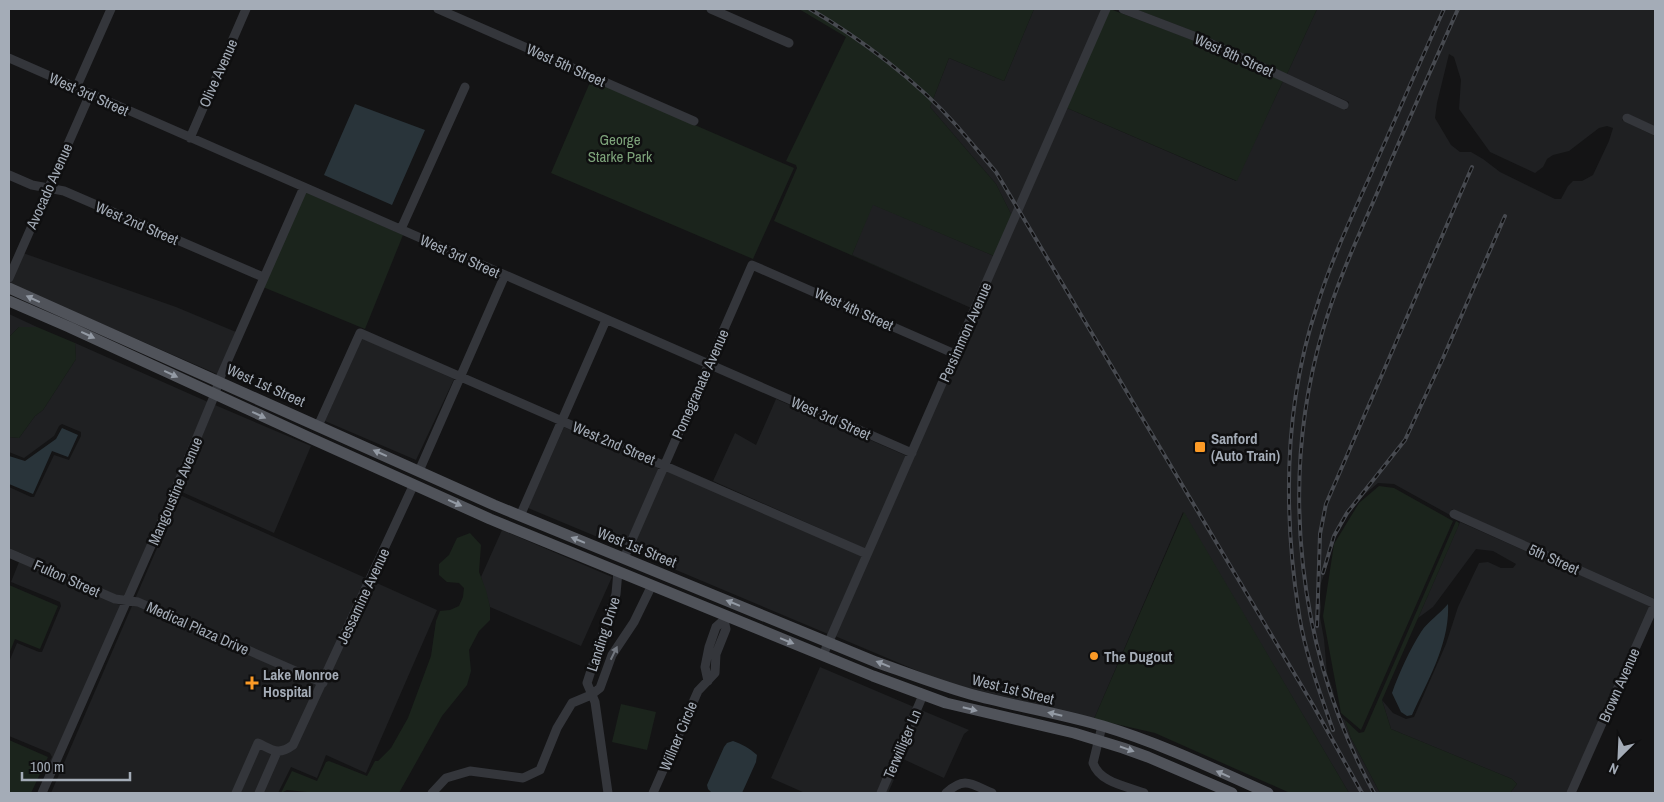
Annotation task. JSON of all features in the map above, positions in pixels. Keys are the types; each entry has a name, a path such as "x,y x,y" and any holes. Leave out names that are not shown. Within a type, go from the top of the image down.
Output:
{"main road":[{"name":"West 1st Street","path":"9,288 219,380 520,516 903,672 948,688 1102,726 1153,743 1268,793"},
{"name":"West 1st Street","path":"9,301 490,518 652,585 725,618 923,695 972,710 1098,740 1148,757 1232,793"},
{"path":"380,469 395,470 408,474 419,471"},
{"path":"414,484 430,482 455,492 469,493"},
{"path":"585,558 596,556 612,562 618,562 624,558"}],"street":[{"path":"76,88 111,9"},
{"name":"Olive Avenue","path":"190,138 246,9"},
{"name":"West 5th Street","path":"438,9 694,121"},
{"path":"711,9 789,43"},
{"name":"Persimmon Avenue","path":"823,655 1106,9"},
{"name":"West 8th Street","path":"1123,9 1199,38 1344,105"},
{"name":"West 3rd Street","path":"9,58 912,453"},
{"path":"401,230 465,88"},
{"name":"Avocado Avenue","path":"9,278 90,94"},
{"path":"1627,118 1655,131"},
{"name":"West 2nd Street","path":"9,175 32,185 64,191 263,277"},
{"name":"Mangoustine Avenue","path":"42,793 170,505 219,380 304,187"},
{"name":"West 4th Street","path":"752,265 955,354"},
{"name":"Pomegranate Avenue","path":"624,558 752,265"},
{"path":"419,471 505,275"},
{"path":"520,516 606,320"},
{"name":"West 2nd Street","path":"318,426 360,333 867,554"},
{"name":"Jessamine Avenue","path":"277,752 284,752 293,745 414,484"},
{"name":"5th Street","path":"1454,514 1655,604"},
{"name":"Fulton Street","path":"9,553 126,602"},
{"name":"Landing Drive","path":"608,793 595,702 587,683 616,594 618,571"},
{"path":"432,793 446,778 470,771 523,778 540,770 557,728 572,704 591,695 600,688 612,655 634,622 652,585"},
{"name":"Medical Plaza Drive","path":"126,602 138,602 323,683"},
{"name":"Brown Avenue","path":"1571,793 1655,604"},
{"name":"Willner Circle","path":"653,793 698,691 708,681 705,667 709,647 716,627 725,618"},
{"name":"Terwilliger Ln","path":"881,793 923,695"},
{"path":"1102,726 1093,763 1100,775 1105,779 1144,793"},
{"path":"236,793 258,743 277,752 259,793"},
{"path":"946,793 956,784 968,783 992,793"}],"shaded area":[{"path":"1034,9 1102,9 1012,216 996,184 930,107 949,58 1004,81"},
{"path":"1317,9 1655,9 1655,127 1626,113 1622,120 1655,136 1655,599 1452,509 1450,515 1394,484 1378,483 1359,499 1331,542 1328,563 1319,589 1320,617 1327,673 1338,714 1345,720 1351,738 1380,793 1349,793 1183,512 1094,719 944,682 835,636 1067,108 1236,181 1283,81 1346,110 1349,102 1287,74","holes":["1449,54 1454,57 1461,80 1459,109 1490,152 1535,173 1543,167 1547,159 1553,155 1569,151 1599,128 1607,126 1613,128 1593,175 1582,181 1573,181 1561,199 1555,199 1500,172 1471,152 1460,152 1451,145 1435,118"]},
{"path":"355,104 425,130 392,205 324,175"},
{"path":"872,204 994,256 971,308 852,255"},
{"path":"23,253 176,307 236,332 217,374 10,284"},
{"path":"9,314 37,327 19,327 9,337"},
{"path":"362,338 454,379 416,460 325,421"},
{"path":"75,343 208,402 125,597 116,595 9,548 9,487 34,497 54,455 69,460 81,436 81,432 62,424 54,436 24,458 9,452 9,437 19,438 35,416 43,410 76,359"},
{"path":"776,399 907,456 866,549 713,481 735,433 756,445"},
{"path":"215,405 311,446 274,533 182,492 179,493"},
{"path":"564,427 659,467 624,548 528,508"},
{"path":"62,428 78,435 68,457 52,451 33,494 9,484 9,456 25,461 56,439"},
{"path":"666,470 862,556 828,634 631,551"},
{"name":"Lake Monroe Hospital","path":"180,495 437,610 366,773 326,755 317,778 291,767 278,793 51,793"},
{"path":"1460,522 1650,606 1567,793 1510,793 1517,784 1512,779 1391,729 1382,700 1393,713 1406,719 1414,717 1446,644 1458,607 1479,563 1488,562 1501,568 1513,568 1516,564 1493,551 1476,549 1433,607 1418,618"},
{"path":"502,530 612,577 581,646 490,607 481,577"},
{"path":"19,562 121,605 50,765 48,764 52,757 50,753 9,736 9,662 17,643 42,652 61,606 60,602 11,582"},
{"path":"1448,604 1448,619 1437,661 1412,715 1407,716 1401,712 1392,693 1401,669 1421,632"},
{"path":"820,667 914,707 877,793 805,793 771,778"},
{"path":"921,710 969,730 964,734 944,778 903,759 888,793 885,793"},
{"path":"733,741 745,746 757,755 756,762 742,793 712,793 707,785 724,747 727,743"}],"green space":[{"path":"799,9 1034,9 1004,81 949,58 930,107 996,184 1012,216 994,256 873,205 852,255 971,308 774,221 797,168 796,165 786,161 846,37"},
{"path":"1110,9 1198,42 1283,81 1237,181 1067,108"},
{"path":"1135,9 1317,9 1287,74 1201,34"},
{"name":"George Starke Park","path":"591,80 794,168 753,259 551,173"},
{"path":"305,192 403,235 365,329 263,287"},
{"path":"19,327 37,327 75,343 76,359 43,410 35,416 19,438 9,437 9,337"},
{"path":"1379,486 1394,488 1453,521 1361,730 1341,713 1323,616 1334,544 1359,503"},
{"path":"1184,512 1349,793 1290,793 1155,733 1094,719"},
{"path":"1456,521 1459,523 1458,527 1382,700 1391,729 1512,779 1517,784 1510,793 1380,793 1351,738 1345,720 1359,733 1364,732"},
{"path":"470,533 481,545 479,572 490,607 490,620 479,631 469,650 471,671 467,685 442,716 399,793 317,793 287,790 281,793 292,771 317,781 326,762 329,761 367,776 375,761 378,761 391,748 408,718 431,656 436,621 440,611 450,610 459,606 463,597 464,588 459,583 447,582 439,575 439,564 449,555 457,538"},
{"path":"9,585 58,606 40,649 15,639 9,654"},
{"path":"621,704 656,712 647,750 612,742"},
{"path":"9,740 48,757 31,793 9,793"}],"railway":[{"path":"810,9 868,47 906,77 941,109 996,172 1313,705 1362,793"},
{"path":"1333,730 1313,673 1305,643 1299,614 1290,536 1290,459 1298,381 1306,343 1335,256 1444,9"},
{"path":"1374,793 1348,739 1328,684 1313,626 1303,567 1299,507 1301,447 1309,388 1323,330 1335,294 1458,9"},
{"path":"1317,626 1320,534 1326,504 1472,167"},
{"path":"1323,573 1334,536 1347,513 1405,440 1505,216"}],"place":[{"name":"Sanford (Auto Train)","path":"1200,447"},
{"name":"The Dugout","path":"1094,656"},
{"name":"Lake Monroe Hospital","path":"252,683"}]}
